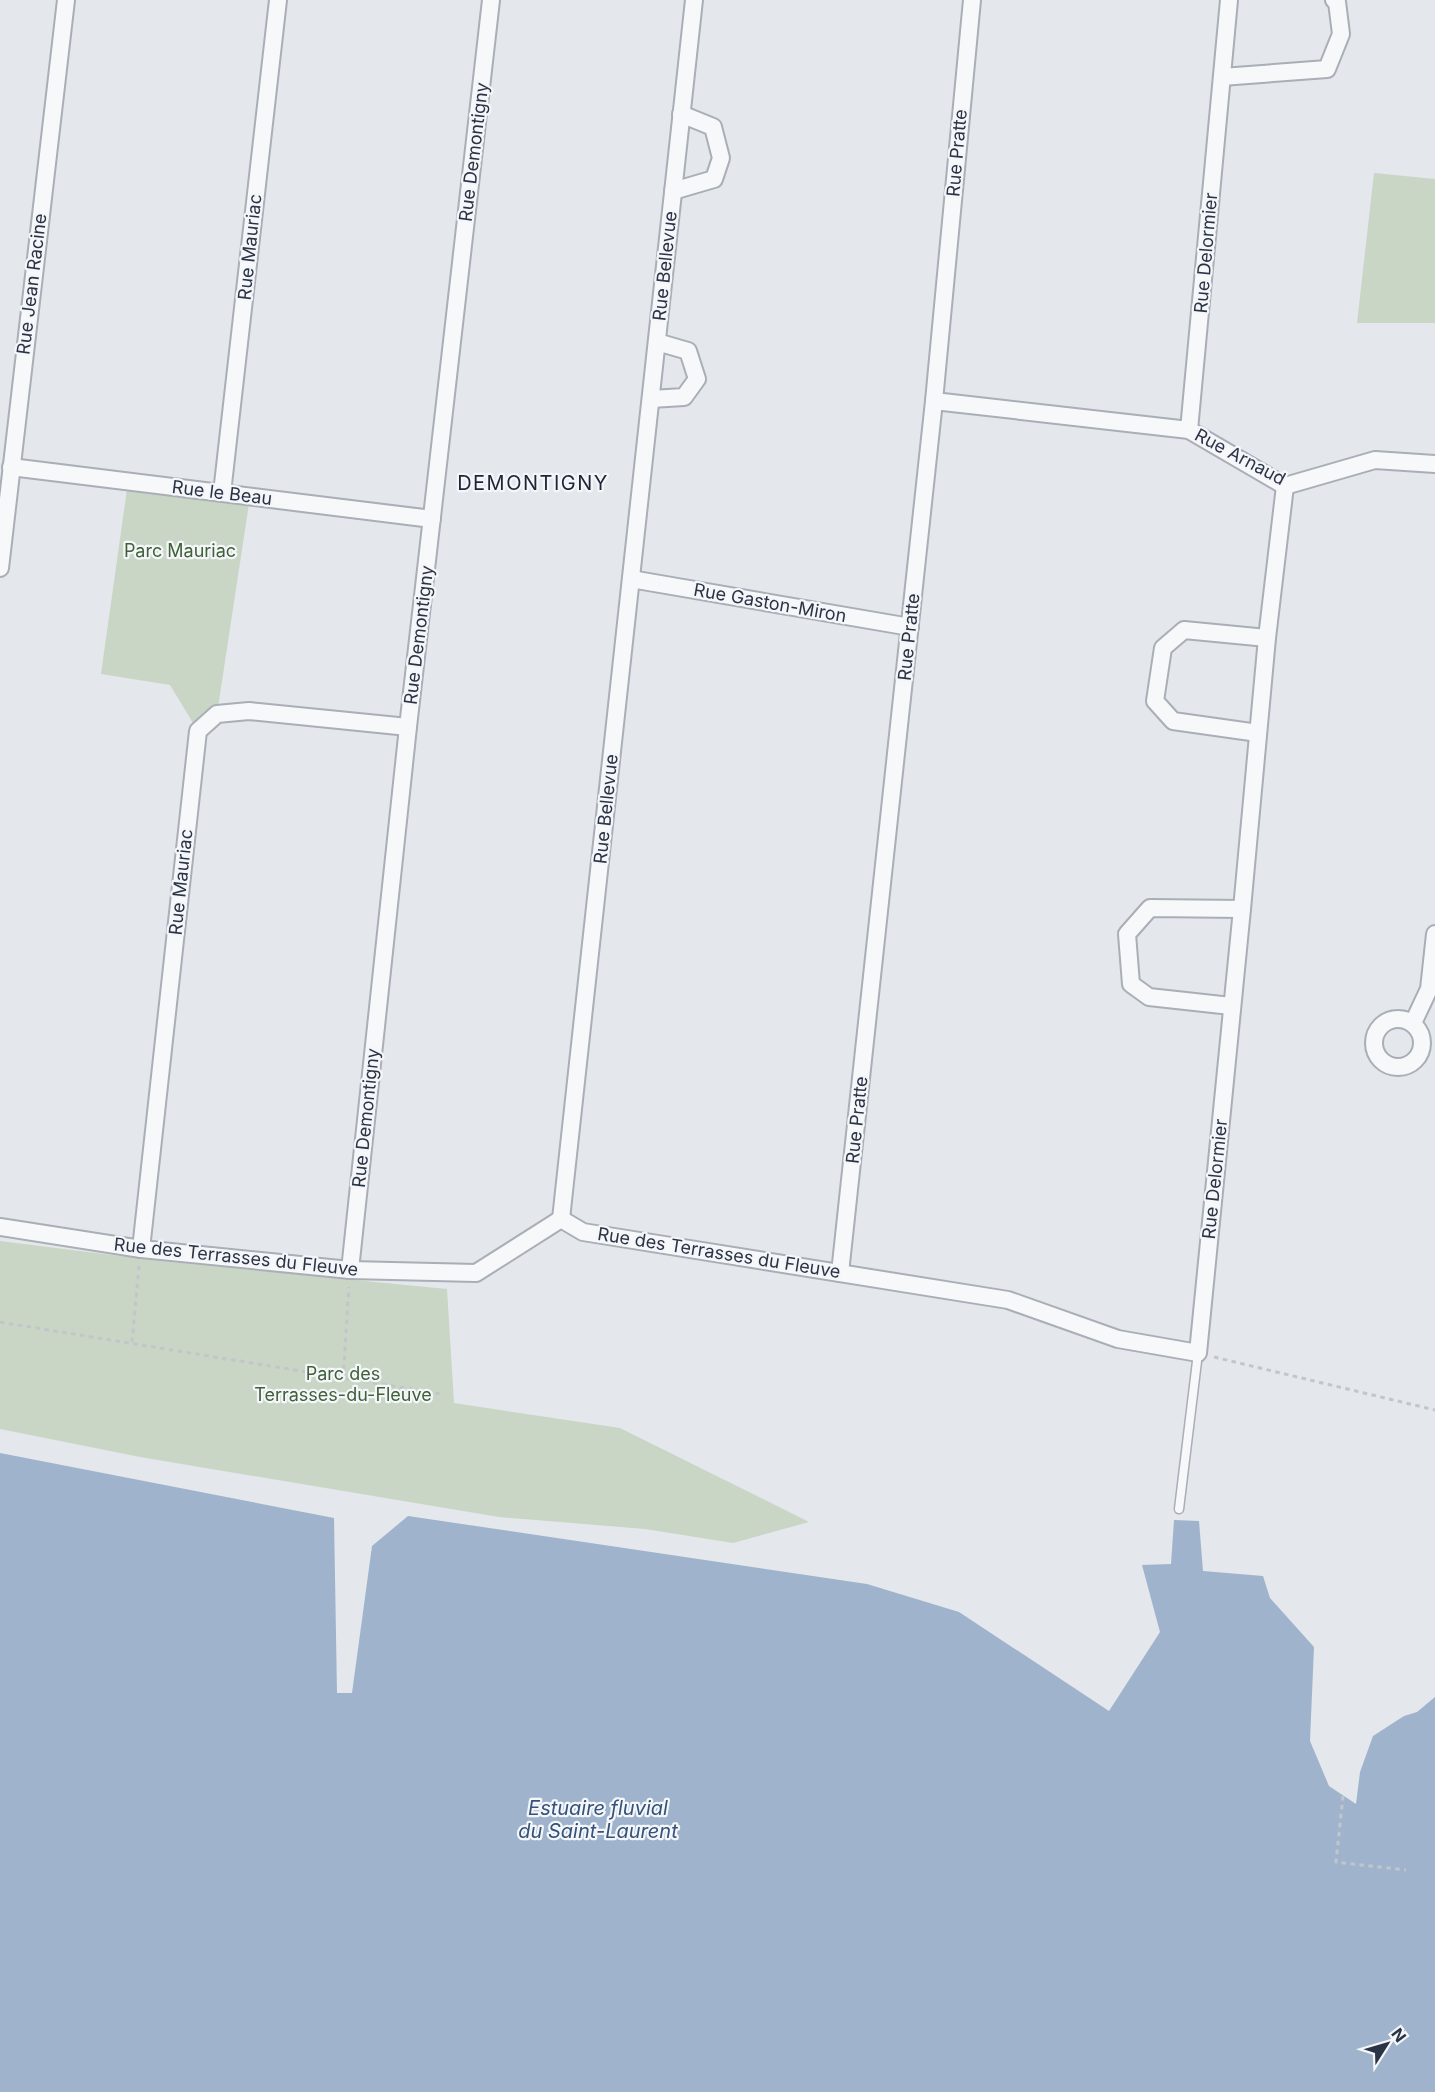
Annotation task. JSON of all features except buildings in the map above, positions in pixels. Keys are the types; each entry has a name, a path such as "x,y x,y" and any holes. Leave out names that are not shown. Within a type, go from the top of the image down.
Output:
{"street":[{"name":"Rue Jean Racine","path":"0,568 66,0"},
{"name":"Rue Mauriac","path":"222,493 278,0"},
{"name":"Rue Demontigny","path":"350,1270 408,727 492,0"},
{"name":"Rue Bellevue","path":"561,1219 694,0"},
{"name":"Rue Pratte","path":"840,1273 934,401 972,0"},
{"name":"Rue Delormier","path":"1189,430 1230,0"},
{"path":"1222,77 1327,69 1341,34 1335,0"},
{"name":"Rue Bellevue","path":"673,191 714,179 721,158 713,127 681,114"},
{"name":"Rue Bellevue","path":"651,399 684,397 697,379 688,351 657,342"},
{"name":"Rue Arnaud","path":"934,401 1189,430 1286,486 1375,460 1435,464"},
{"name":"Rue le Beau","path":"11,467 432,519"},
{"name":"Rue Delormier","path":"1198,1353 1267,638 1286,486"},
{"name":"Rue Gaston-Miron","path":"631,579 910,627"},
{"path":"1258,733 1173,721 1155,701 1163,648 1184,630 1267,638"},
{"name":"Rue Mauriac","path":"141,1249 198,731 217,714 249,711 408,727"},
{"path":"1231,1006 1149,997 1131,984 1127,934 1150,908 1242,909"},
{"path":"1413,1023 1429,989 1435,934"},
{"name":"Rue des Terrasses du Fleuve","path":"0,1227 141,1249 350,1270 476,1273 561,1219 583,1232 1008,1300 1118,1339 1198,1353"}],"lane":[{"path":"1179,1509 1198,1353"}],"path":[{"path":"132,1342 141,1249"},
{"path":"343,1378 350,1270"},
{"path":"0,1322 442,1394"},
{"path":"1198,1353 1435,1410"},
{"path":"1343,1796 1336,1862 1406,1870"}],"green space":[{"path":"1374,173 1435,179 1435,323 1357,323"},
{"name":"Parc Mauriac","path":"128,482 250,497 217,714 198,731 170,685 101,674"},
{"name":"Parc des Terrasses-du-Fleuve","path":"0,1241 160,1261 447,1289 454,1403 620,1428 809,1522 733,1543 645,1529 499,1517 140,1457 0,1429"}],"water":[{"name":"Estuaire fluvial du Saint-Laurent","path":"0,1453 334,1518 337,1693 352,1693 372,1546 408,1516 867,1584 959,1612 1109,1711 1160,1632 1142,1565 1171,1564 1174,1520 1199,1521 1203,1571 1263,1576 1270,1598 1314,1647 1310,1741 1329,1786 1356,1804 1360,1772 1373,1736 1404,1716 1417,1712 1435,1697 1435,2092 0,2092"}],"district":[{"name":"DEMONTIGNY","path":"533,483"}]}
